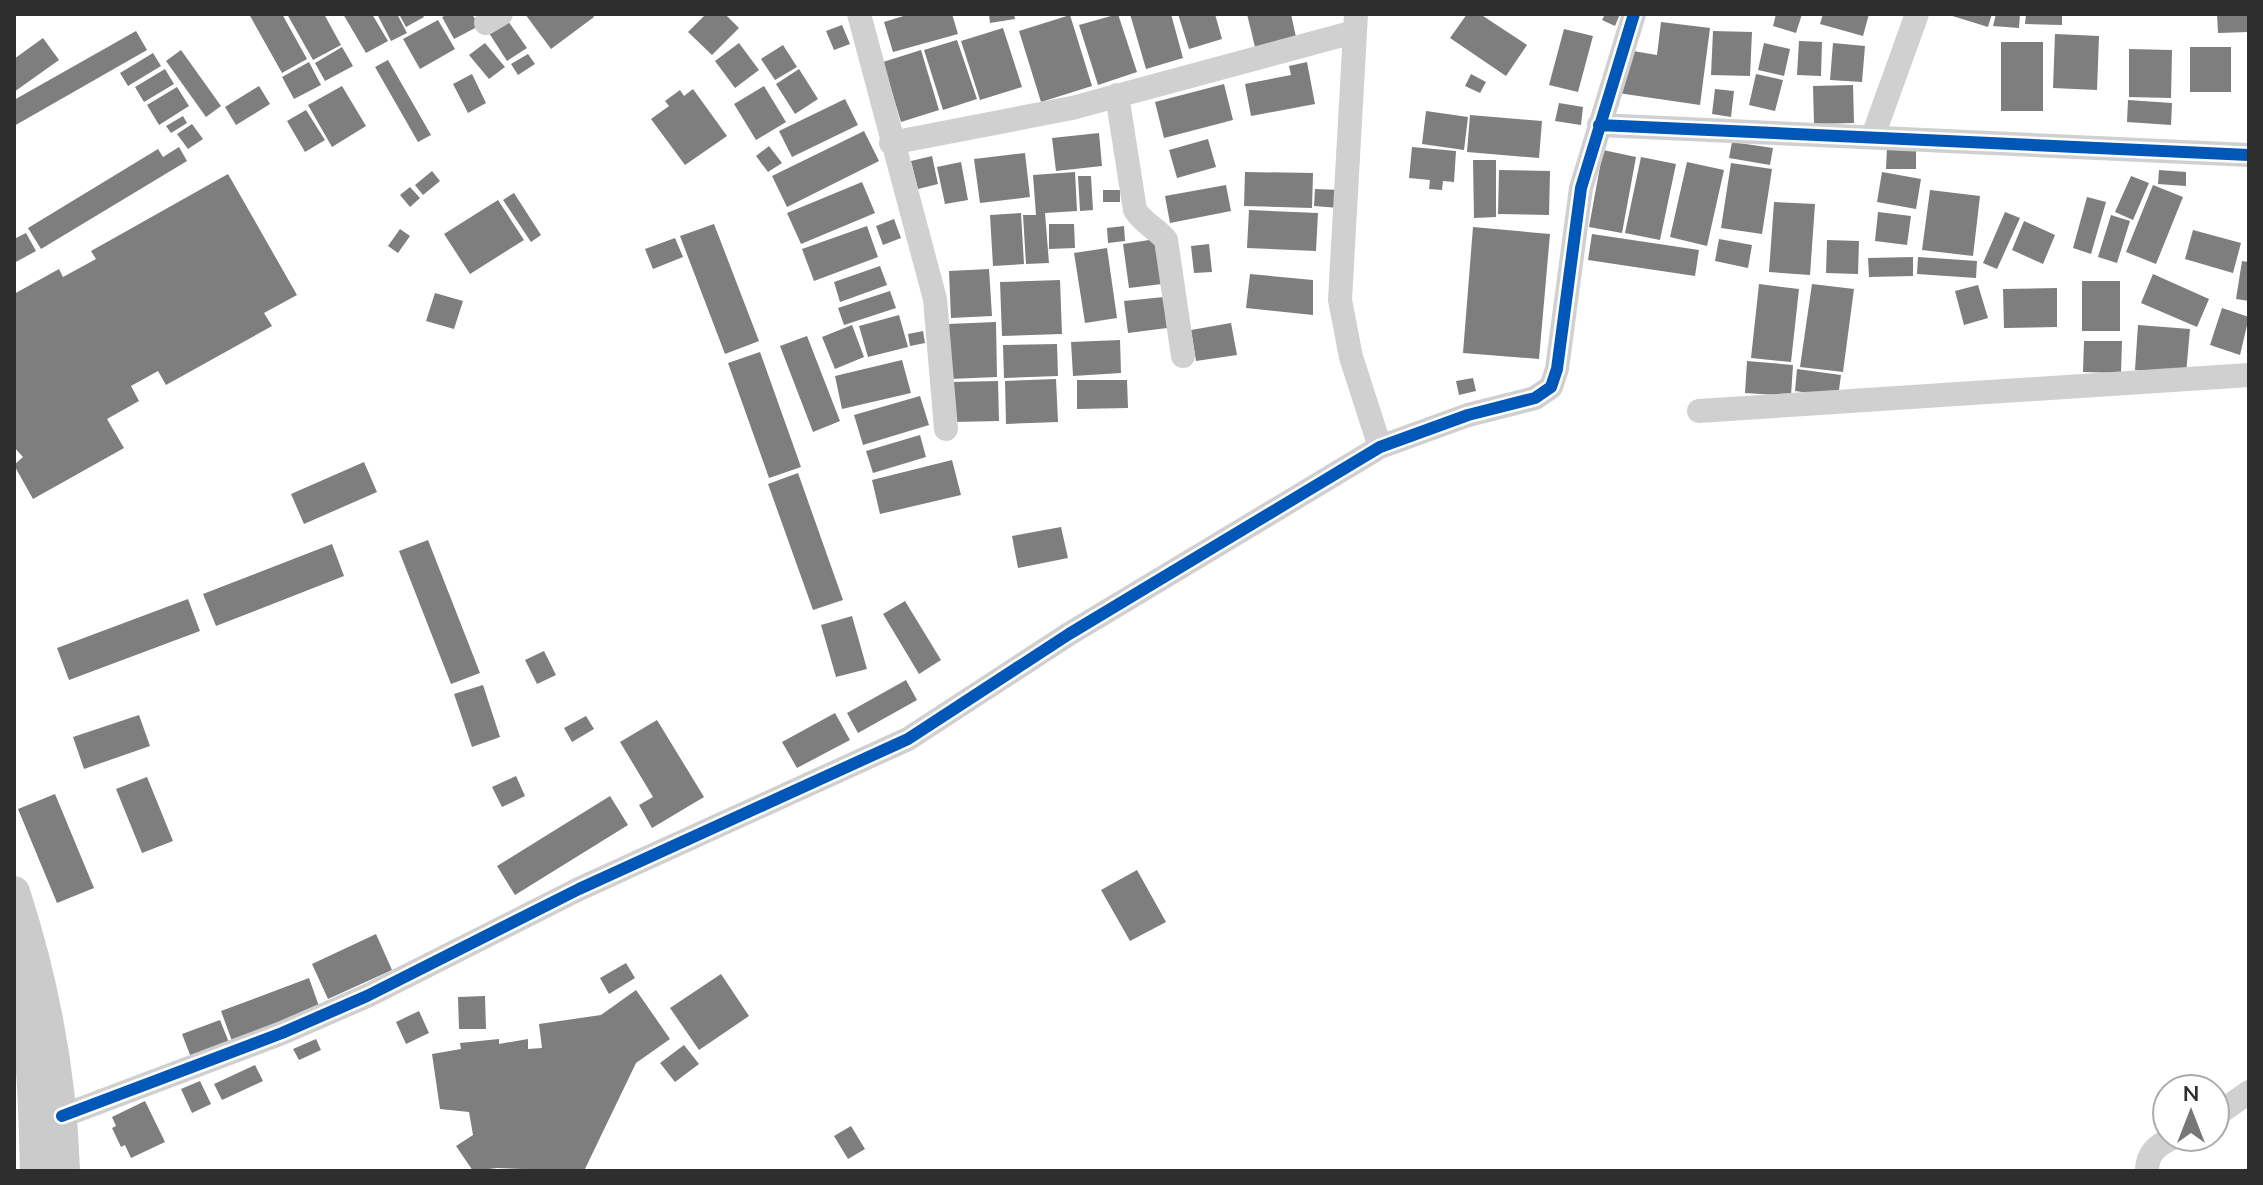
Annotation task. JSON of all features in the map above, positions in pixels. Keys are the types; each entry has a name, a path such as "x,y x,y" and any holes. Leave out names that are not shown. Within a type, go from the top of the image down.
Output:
{"main road":[{"path":"14,892 41,982 62,1116 64,1171"},
{"path":"14,966 21,989 31,1071 36,1171"}],"street":[{"path":"859,14 935,299 946,429"},
{"path":"62,1116 282,1033 367,996 579,889 908,739 1136,593 1380,447 1468,415 1535,398 1551,387 1557,369 1581,188 1634,14"},
{"path":"1873,136 1917,14"},
{"path":"891,143 1117,95 1355,23 1340,300 1351,357 1380,447"},
{"path":"1117,95 1135,210 1141,220 1157,229 1166,240 1183,356"},
{"path":"1599,125 2249,155"},
{"path":"1699,411 2249,375"},
{"path":"2231,1105 2249,1092"}],"building":[{"path":"249,14 282,14 307,59 282,73"},
{"path":"287,14 324,14 341,45 313,60"},
{"path":"343,14 372,14 388,41 366,53"},
{"path":"377,14 397,14 407,33 391,41"},
{"path":"399,14 422,14 424,17 406,27"},
{"path":"472,14 479,26 454,39 442,17"},
{"path":"525,14 592,14 594,17 551,49"},
{"path":"706,14 725,14 739,28 712,55 688,32"},
{"path":"910,14 952,14 958,34 893,52 884,22"},
{"path":"989,14 1014,14 1015,19 990,23"},
{"path":"1118,14 1137,72 1098,85 1079,25"},
{"path":"1130,14 1171,14 1183,58 1146,69"},
{"path":"1178,14 1215,14 1222,39 1189,49"},
{"path":"1247,14 1291,14 1296,37 1255,47"},
{"path":"1467,14 1480,14 1527,45 1506,76 1450,38"},
{"path":"1605,14 1620,14 1615,26 1602,20"},
{"path":"1776,14 1802,14 1796,33 1773,26"},
{"path":"1823,14 1869,14 1863,36 1820,24"},
{"path":"1946,14 1992,14 1988,27"},
{"path":"1996,14 2020,14 2019,28 1993,26"},
{"path":"2026,14 2062,14 2062,25 2025,24"},
{"path":"2217,14 2249,14 2249,32 2218,33"},
{"path":"1070,15 1092,86 1041,102 1019,31"},
{"path":"438,20 455,49 420,69 403,39"},
{"path":"508,21 527,48 507,61 489,33"},
{"path":"1661,22 1710,28 1700,105 1618,93 1633,51 1657,55"},
{"path":"842,25 850,44 834,50 826,31"},
{"path":"1003,28 1022,87 980,100 961,41"},
{"path":"1564,29 1593,36 1578,92 1549,85"},
{"path":"136,31 147,50 14,126 14,100"},
{"path":"1713,31 1752,32 1750,76 1711,75"},
{"path":"2055,34 2099,36 2097,90 2053,88"},
{"path":"43,38 59,60 14,92 14,59"},
{"path":"957,40 977,99 943,110 924,50"},
{"path":"1799,41 1822,42 1821,76 1797,75"},
{"path":"2001,42 2043,42 2043,111 2001,111"},
{"path":"485,43 505,67 489,79 469,55"},
{"path":"739,43 759,70 735,88 715,61"},
{"path":"1764,43 1790,49 1784,76 1758,70"},
{"path":"1833,43 1865,46 1862,82 1830,80"},
{"path":"783,45 797,67 775,80 761,59"},
{"path":"342,47 353,66 325,81 315,63"},
{"path":"2190,47 2231,47 2231,92 2190,92"},
{"path":"2129,49 2172,50 2171,98 2129,97"},
{"path":"181,50 221,106 206,117 166,61"},
{"path":"921,50 939,110 901,122 883,62"},
{"path":"153,53 161,66 128,86 120,73"},
{"path":"528,54 535,64 518,75 511,64"},
{"path":"388,60 431,135 418,142 375,67"},
{"path":"309,62 321,85 294,99 282,77"},
{"path":"1307,62 1315,104 1251,116 1245,84 1291,75 1289,66"},
{"path":"165,69 174,84 144,102 135,87"},
{"path":"799,69 818,99 795,114 776,84"},
{"path":"472,74 486,103 468,113 453,84"},
{"path":"1471,74 1486,82 1480,93 1465,86"},
{"path":"1756,74 1783,80 1775,111 1749,105"},
{"path":"1224,84 1233,120 1164,138 1155,102"},
{"path":"1853,85 1854,123 1814,124 1813,86"},
{"path":"259,86 270,104 236,125 225,107"},
{"path":"342,86 366,126 332,147 308,105"},
{"path":"764,86 786,122 756,140 734,104"},
{"path":"177,87 189,106 159,125 147,105"},
{"path":"693,89 727,136 685,165 651,119 669,106 665,101 680,90 684,96"},
{"path":"1715,89 1734,91 1731,117 1712,114"},
{"path":"845,99 858,125 792,157 779,131"},
{"path":"2128,100 2172,103 2171,125 2127,122"},
{"path":"1559,103 1583,107 1581,125 1555,121"},
{"path":"306,110 325,140 305,152 287,121"},
{"path":"1426,111 1468,117 1464,150 1422,144"},
{"path":"1470,115 1542,121 1539,158 1467,152"},
{"path":"183,116 187,123 171,133 166,126"},
{"path":"192,124 203,139 188,149 177,134"},
{"path":"864,131 879,161 787,207 772,176"},
{"path":"1099,133 1102,166 1056,171 1052,138"},
{"path":"1208,139 1216,167 1177,178 1169,150"},
{"path":"1732,142 1773,148 1770,165 1729,158"},
{"path":"769,146 782,163 768,172 756,156"},
{"path":"179,147 187,161 41,249 28,228 158,149 163,157"},
{"path":"1412,147 1456,151 1454,182 1443,181 1442,190 1429,189 1430,180 1409,178"},
{"path":"1887,148 1916,148 1916,169 1886,169"},
{"path":"1603,150 1636,157 1622,233 1589,227"},
{"path":"1025,153 1030,197 980,203 974,159"},
{"path":"932,156 938,184 918,189 911,161"},
{"path":"1641,157 1676,164 1660,240 1625,233"},
{"path":"1473,160 1496,160 1496,217 1474,218"},
{"path":"961,162 968,200 945,204 937,167"},
{"path":"1687,162 1724,170 1707,246 1670,237"},
{"path":"1731,163 1772,169 1762,234 1721,228"},
{"path":"1499,170 1550,171 1549,215 1498,214"},
{"path":"2159,170 2186,172 2186,186 2158,184"},
{"path":"432,171 440,181 423,195 415,185"},
{"path":"1075,172 1077,211 1045,213 1049,263 1026,264 1023,215 1036,215 1033,175"},
{"path":"1245,172 1313,173 1312,208 1244,206"},
{"path":"1882,172 1921,179 1916,209 1877,202"},
{"path":"228,174 297,295 264,313 272,326 166,385 158,371 131,386 139,401 107,419 124,448 33,499 14,465 23,457 14,447 14,294 59,269 63,277 96,259 91,251"},
{"path":"1078,176 1091,176 1093,210 1080,211"},
{"path":"2131,176 2149,183 2133,220 2115,212"},
{"path":"862,182 875,213 801,244 787,213"},
{"path":"1226,185 1231,211 1170,223 1165,196"},
{"path":"2153,185 2183,197 2156,264 2126,252"},
{"path":"410,187 420,198 410,207 400,195"},
{"path":"1315,189 1340,190 1339,208 1314,206"},
{"path":"1103,190 1120,190 1120,202 1103,202"},
{"path":"1930,190 1980,196 1973,256 1922,250"},
{"path":"514,193 541,235 531,242 503,200"},
{"path":"2087,197 2106,202 2091,254 2073,248"},
{"path":"498,200 524,240 470,274 444,234"},
{"path":"1774,202 1815,204 1810,275 1769,272"},
{"path":"1249,210 1318,213 1316,251 1247,248"},
{"path":"1878,212 1911,216 1907,245 1875,241"},
{"path":"2005,212 2020,218 1997,269 1983,263"},
{"path":"1021,213 1024,264 993,266 990,215"},
{"path":"2111,215 2130,221 2117,263 2098,257"},
{"path":"894,219 901,238 883,245 876,226"},
{"path":"2024,221 2055,235 2043,264 2012,250"},
{"path":"714,224 759,341 725,354 680,236"},
{"path":"1049,224 1074,224 1075,248 1049,249"},
{"path":"867,226 878,257 814,281 802,249"},
{"path":"1124,226 1125,241 1108,243 1107,228"},
{"path":"1473,227 1550,234 1539,359 1463,353"},
{"path":"400,229 410,236 398,253 388,246"},
{"path":"2193,230 2241,243 2233,273 2185,259"},
{"path":"26,233 36,251 14,263 14,239"},
{"path":"1592,234 1699,250 1695,276 1588,260"},
{"path":"675,238 683,257 653,269 645,249"},
{"path":"1156,239 1162,284 1129,288 1123,244"},
{"path":"1719,239 1752,245 1748,268 1715,261"},
{"path":"1827,240 1859,241 1858,274 1826,273"},
{"path":"1209,244 1212,272 1194,273 1191,246"},
{"path":"1107,248 1117,318 1085,323 1074,253"},
{"path":"1913,257 1913,276 1869,277 1868,258"},
{"path":"1918,257 1977,261 1976,278 1917,274"},
{"path":"2242,261 2249,262 2249,301 2236,299"},
{"path":"880,266 887,285 840,302 834,282"},
{"path":"989,269 992,316 951,318 949,271"},
{"path":"1250,274 1313,280 1313,315 1246,308"},
{"path":"2153,274 2209,299 2197,327 2141,303"},
{"path":"1060,280 1062,334 1002,336 1000,282"},
{"path":"2082,281 2120,281 2120,331 2082,331"},
{"path":"1759,284 1799,289 1791,362 1751,358"},
{"path":"1812,284 1854,289 1843,372 1800,367"},
{"path":"1978,285 1988,318 1964,325 1955,291"},
{"path":"2057,288 2057,327 2004,328 2003,289"},
{"path":"890,291 896,308 844,325 838,308"},
{"path":"435,293 463,301 454,329 426,321"},
{"path":"1164,297 1167,328 1128,333 1124,301"},
{"path":"2222,308 2249,317 2240,355 2210,345"},
{"path":"899,315 908,347 868,357 859,326"},
{"path":"996,322 997,377 950,379 948,324"},
{"path":"1231,323 1237,355 1196,361 1191,330"},
{"path":"852,325 864,357 835,369 822,337"},
{"path":"2138,325 2190,329 2186,374 2135,370"},
{"path":"923,331 925,343 910,346 908,334"},
{"path":"807,336 840,421 813,432 780,346"},
{"path":"1120,340 1121,373 1073,376 1071,342"},
{"path":"2084,341 2122,341 2121,373 2083,372"},
{"path":"1057,344 1058,376 1004,378 1003,345"},
{"path":"760,352 801,467 769,478 728,363"},
{"path":"902,360 911,393 842,409 835,376"},
{"path":"1747,361 1793,365 1791,396 1745,393"},
{"path":"1797,369 1841,375 1838,397 1795,391"},
{"path":"1473,378 1476,391 1459,395 1456,381"},
{"path":"1056,379 1058,422 1006,424 1005,381"},
{"path":"1077,380 1127,380 1128,408 1077,409"},
{"path":"998,381 999,421 952,422 951,382"},
{"path":"920,396 929,425 863,445 854,415"},
{"path":"920,435 926,457 873,473 866,451"},
{"path":"952,460 961,495 880,514 872,480"},
{"path":"364,462 377,492 304,524 291,494"},
{"path":"798,473 843,600 813,610 768,484"},
{"path":"1061,527 1068,558 1018,568 1012,536"},
{"path":"428,540 480,673 451,684 399,551"},
{"path":"332,544 344,576 216,626 203,594"},
{"path":"188,599 200,631 69,680 57,648"},
{"path":"905,601 941,660 919,674 883,614"},
{"path":"852,616 867,669 836,677 821,625"},
{"path":"544,651 556,675 537,684 525,660"},
{"path":"906,680 917,700 858,733 847,713"},
{"path":"483,685 500,737 472,747 454,694"},
{"path":"835,713 850,740 797,768 782,742"},
{"path":"139,715 150,746 84,769 73,737"},
{"path":"586,716 594,729 572,742 564,728"},
{"path":"657,720 704,797 652,828 639,805 653,797 620,742"},
{"path":"516,776 525,796 502,807 492,787"},
{"path":"147,777 173,841 142,853 116,789"},
{"path":"55,794 94,888 57,903 18,809"},
{"path":"610,796 628,825 515,895 497,866"},
{"path":"1137,870 1166,922 1130,941 1101,890"},
{"path":"376,934 392,970 328,999 312,964"},
{"path":"626,963 635,978 609,994 600,978"},
{"path":"721,974 749,1016 699,1050 670,1008"},
{"path":"309,978 320,1009 232,1041 221,1011"},
{"path":"636,990 670,1039 636,1063 584,1171 497,1168 473,1171 456,1146 473,1135 469,1112 440,1109 432,1054 461,1049 460,1043 499,1039 499,1044 528,1039 528,1049 542,1048 539,1024 601,1015"},
{"path":"485,996 486,1029 459,1029 458,997"},
{"path":"419,1011 429,1033 406,1044 396,1022"},
{"path":"220,1020 230,1045 192,1060 182,1034"},
{"path":"316,1039 321,1050 299,1060 293,1049"},
{"path":"684,1045 699,1064 675,1082 660,1063"},
{"path":"255,1065 263,1081 222,1100 214,1084"},
{"path":"200,1081 211,1104 192,1113 181,1089"},
{"path":"145,1101 165,1142 131,1158 125,1145 121,1147 112,1128 116,1126 112,1117"},
{"path":"851,1126 865,1149 848,1159 834,1136"}],"cycle path":[{"path":"62,1116 282,1033 367,996 579,889 908,739 1069,634 1380,447 1468,415 1535,398 1551,387 1557,369 1581,188 1634,14"},
{"path":"1599,125 2249,155"}]}
